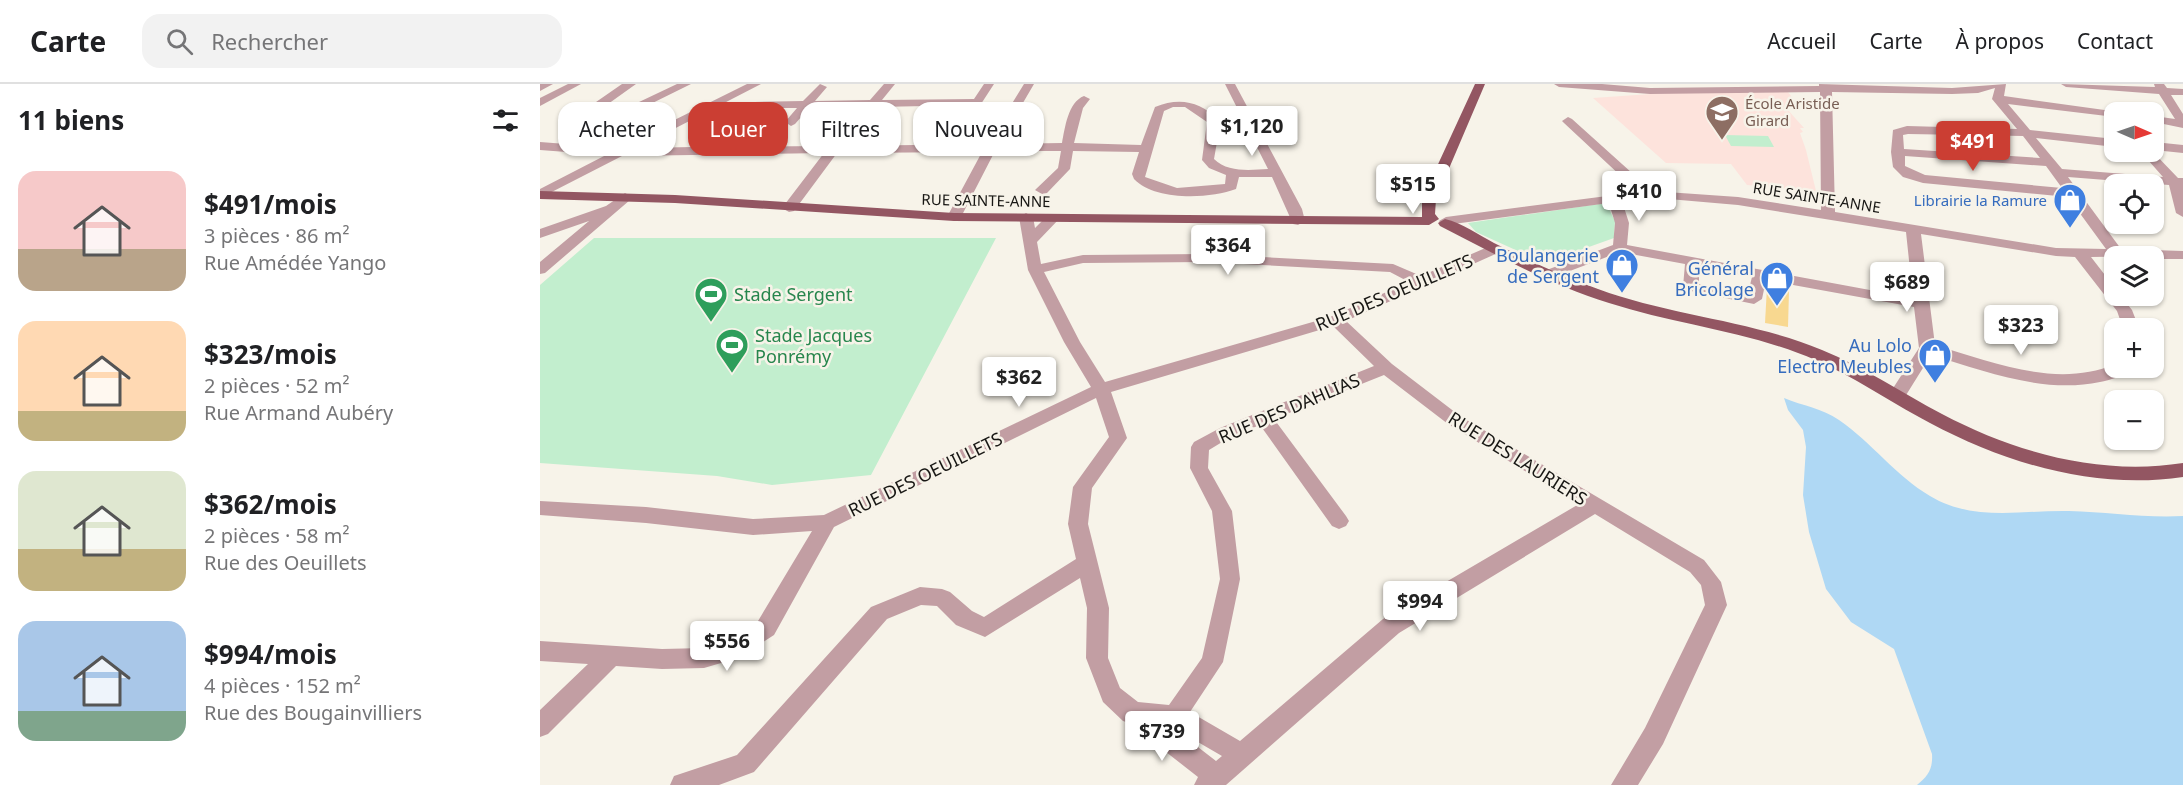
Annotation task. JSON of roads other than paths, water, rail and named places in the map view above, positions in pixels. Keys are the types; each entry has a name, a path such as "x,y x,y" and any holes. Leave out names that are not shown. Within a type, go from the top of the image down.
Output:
{"main road":[{"path":"1438,221 1428,215 1429,199 1480,84"},
{"name":"RUE SAINTE-ANNE","path":"540,194 954,217 1438,221 1467,227 1495,249 1614,300 1786,343 1839,364 1969,434 2050,461 2106,474 2166,474 2183,470"}],"street":[{"path":"540,88 548,84"},
{"path":"540,103 576,84"},
{"path":"602,102 631,84"},
{"path":"648,102 686,84"},
{"path":"676,124 756,84"},
{"path":"876,102 890,84"},
{"path":"901,103 977,102 989,84"},
{"path":"1018,102 1029,84"},
{"path":"1230,84 1277,173 1298,220"},
{"path":"1559,84 1653,86 1683,91 1700,87 1825,86 1978,90 1998,91 2104,111"},
{"path":"2066,84 2160,87 2183,92"},
{"path":"2085,85 2104,103"},
{"path":"1825,86 1828,215"},
{"path":"809,102 821,87"},
{"path":"2160,87 2183,123"},
{"path":"1998,91 2111,246"},
{"path":"1042,190 1064,169 1074,116 1084,99"},
{"path":"1233,172 1231,186 1224,190 1177,192 1165,190 1138,177 1159,109 1172,104 1187,104 1214,122 1209,163 1233,172 1277,173"},
{"path":"791,122 800,112"},
{"path":"2164,120 2183,123"},
{"path":"1568,121 1649,195"},
{"path":"2073,193 1923,179 1908,174 1899,167 1897,133 1907,130 2027,133 2104,142"},
{"path":"540,144 558,134"},
{"path":"540,144 558,146"},
{"path":"2164,147 2183,149"},
{"path":"1044,148 1146,149"},
{"path":"1897,152 2050,162"},
{"path":"540,194 613,156"},
{"path":"789,208 829,156"},
{"path":"954,217 986,156"},
{"path":"2158,162 2178,181 2183,213"},
{"path":"2059,173 2178,181"},
{"name":"RUE SAINTE-ANNE","path":"1467,227 1614,198 1649,195 1727,200 2036,249 2104,253"},
{"path":"540,270 625,197"},
{"path":"1614,198 1624,220 1619,248"},
{"path":"540,234 594,213 614,208"},
{"path":"1026,217 1035,270 1072,342 1101,389 1113,418 1118,438 1083,487 1078,524 1098,608 1097,658 1111,695 1212,781 1391,626 1594,505"},
{"path":"1030,241 1053,218"},
{"path":"1897,396 1927,348 1913,229"},
{"path":"1549,274 1619,248 1923,304"},
{"name":"RUE DES OEUILLETS","path":"540,508 646,515 753,527 827,522 1101,389 1336,320 1495,249"},
{"path":"2080,253 2124,310 2127,318"},
{"name":"RUE SAINTE-ANNE","path":"2164,254 2183,255"},
{"path":"1035,270 1083,259 1206,258 1393,268 1423,283"},
{"path":"1692,262 1691,288 1722,294 1754,300 1760,275"},
{"name":"RUE DES LAURIERS","path":"1336,320 1386,368 1454,420 1697,566 1711,582 1716,605 1654,736 1624,785"},
{"path":"1927,348 2034,377 2070,380 2104,376"},
{"name":"RUE DES DAHLIAS","path":"1174,715 1212,662 1230,579 1222,511 1198,468 1200,447 1226,432 1386,368"},
{"path":"1263,417 1339,521"},
{"path":"540,651 662,659 704,658 730,651 766,628 827,522"},
{"path":"683,785 746,764 879,614 920,596 942,598 964,618 985,628 1088,562"},
{"path":"540,726 612,656"},
{"path":"1131,713 1148,710 1174,715 1242,755"}],"water":[{"path":"1784,398 1833,416 1862,438 1918,488 1946,504 1980,512 1998,513 2069,511 2183,516 2183,785 1917,785 1929,772 1932,754 1894,649 1851,622 1826,589 1809,532 1803,495 1806,447 1803,430 1788,410"}],"place":[{"name":"École Aristide Girard","path":"1722,141"},
{"name":"Librairie la Ramure","path":"2070,229"},
{"name":"Boulangerie de Sergent","path":"1622,294"},
{"name":"Général Bricolage","path":"1777,307"},
{"name":"Stade Sergent","path":"711,323"},
{"name":"Stade Jacques Ponrémy","path":"732,374"},
{"name":"Au Lolo Electro Meubles","path":"1935,384"}]}
